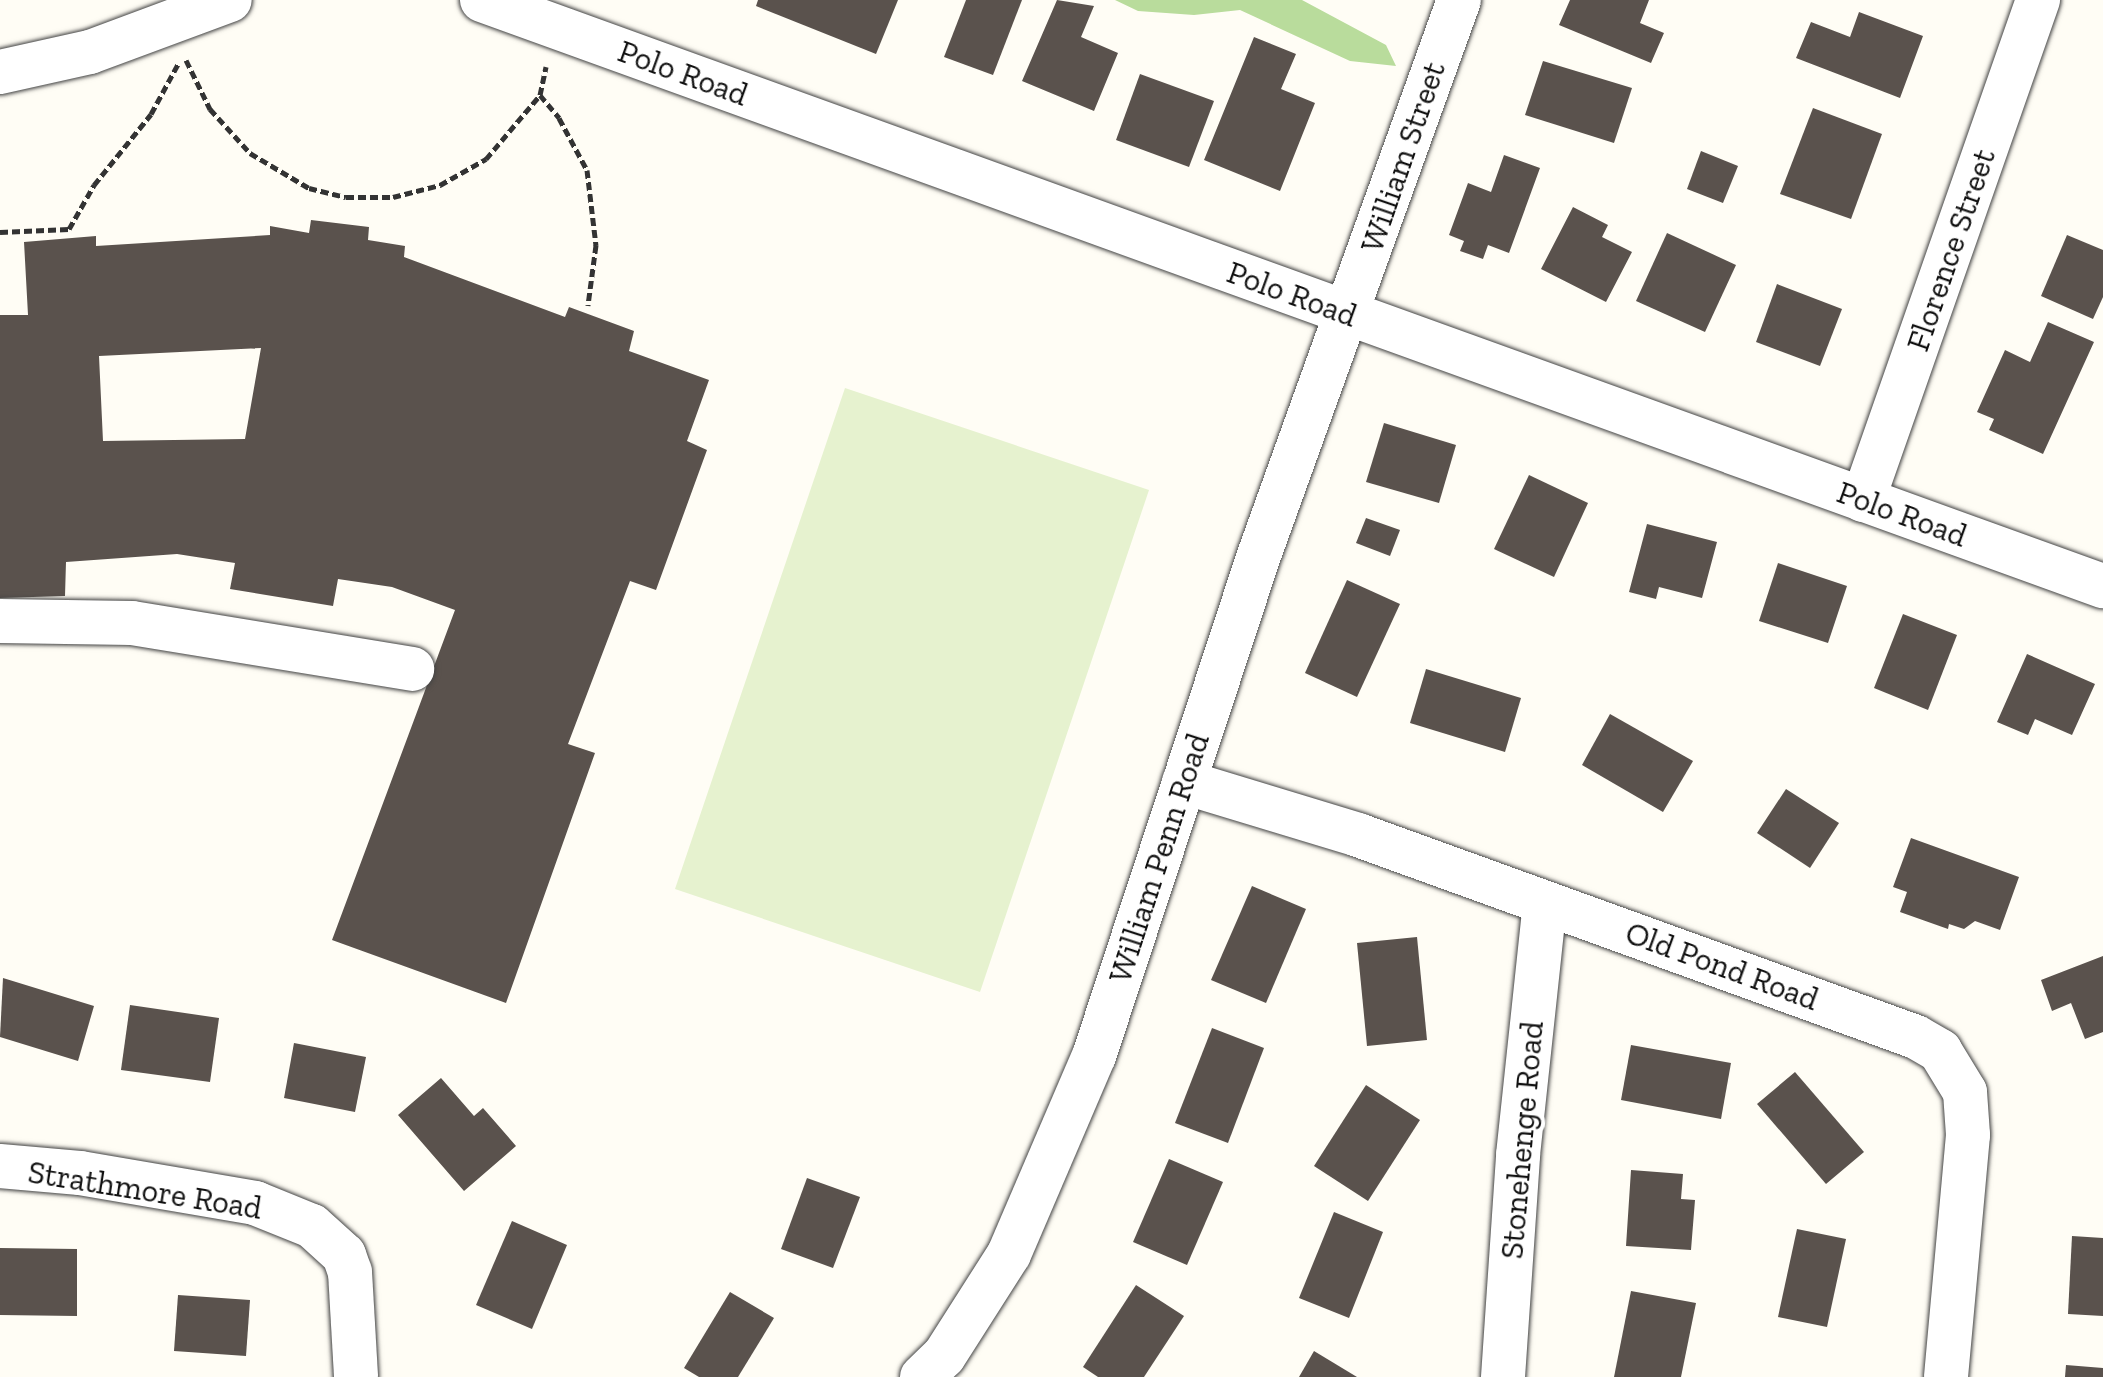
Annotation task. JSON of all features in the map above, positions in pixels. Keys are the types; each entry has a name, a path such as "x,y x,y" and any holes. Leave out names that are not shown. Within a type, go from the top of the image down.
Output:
{"street":[{"path":"0,72 90,52 230,0"},
{"name":"Polo Road","path":"482,0 2103,586"},
{"name":"William Street","path":"1350,315 1459,0"},
{"name":"Florence Street","path":"1863,500 2038,0"},
{"name":"William Penn Road","path":"922,1377 944,1356 1009,1254 1094,1056 1258,558 1350,315"},
{"path":"0,621 132,623 412,669"},
{"name":"Old Pond Road","path":"1184,782 1358,835 1916,1037 1940,1051 1965,1092 1968,1135 1946,1377"},
{"name":"Stonehenge Road","path":"1503,1377 1518,1155 1545,903"},
{"name":"Strathmore Road","path":"0,1166 80,1173 255,1203 312,1226 344,1255 350,1272 356,1377"}],"path":[{"path":"0,232 69,229 94,185 151,114 182,52 210,109 250,153 309,188 346,197 393,197 440,185 486,159 540,95 555,27"},
{"path":"540,95 559,118 587,170 596,245 588,305"}],"green space":[{"path":"1115,0 1302,0 1386,45 1396,66 1350,61 1240,10 1194,15 1138,11"},
{"path":"845,388 1149,490 980,992 675,889"}],"building":[{"path":"758,0 898,0 876,54 756,6"},
{"path":"966,0 1022,0 993,75 944,57"},
{"path":"1057,0 1094,6 1081,37 1118,53 1094,111 1022,81"},
{"path":"1570,0 1649,0 1640,23 1664,33 1651,63 1559,25"},
{"path":"1859,12 1923,36 1900,98 1796,58 1811,22 1850,37"},
{"path":"1254,37 1296,54 1281,89 1315,103 1280,191 1204,160"},
{"path":"1543,61 1632,88 1614,143 1525,115"},
{"path":"1140,74 1214,101 1189,167 1116,140"},
{"path":"1813,108 1882,134 1851,219 1780,194"},
{"path":"1701,151 1738,166 1723,203 1687,189"},
{"path":"1504,155 1540,168 1509,253 1488,245 1483,259 1460,251 1464,241 1449,235 1468,183 1491,192"},
{"path":"1573,207 1608,225 1602,237 1632,252 1606,302 1541,269"},
{"path":"311,220 369,227 368,240 405,246 404,257 565,317 569,307 634,331 629,351 709,380 687,441 707,450 656,590 630,581 568,744 595,753 506,1003 332,940 455,610 392,587 338,579 333,606 230,589 235,563 177,554 66,562 65,596 0,598 0,315 28,315 24,242 96,236 96,246 270,235 270,226 309,233","holes":["261,348 245,439 103,441 99,356"]},
{"path":"1667,233 1736,265 1705,332 1636,301"},
{"path":"2067,235 2103,250 2103,297 2093,319 2041,296"},
{"path":"1777,284 1842,309 1820,366 1756,342"},
{"path":"2048,322 2094,342 2043,454 1989,430 1994,419 1977,412 2005,350 2030,362"},
{"path":"1384,423 1456,445 1439,503 1366,482"},
{"path":"1529,475 1588,503 1554,577 1494,549"},
{"path":"1366,518 1400,530 1390,556 1356,543"},
{"path":"1647,524 1717,542 1702,598 1659,587 1656,599 1629,592"},
{"path":"1778,563 1847,586 1828,643 1759,621"},
{"path":"1347,580 1400,604 1357,697 1305,673"},
{"path":"1903,614 1957,635 1928,710 1874,688"},
{"path":"2027,654 2095,684 2072,735 2035,719 2028,735 1997,722"},
{"path":"1426,669 1521,698 1505,752 1410,723"},
{"path":"1610,714 1693,761 1663,812 1582,765"},
{"path":"1786,789 1839,823 1810,868 1757,833"},
{"path":"1911,838 2019,877 2000,930 1975,921 1964,929 1949,924 1948,929 1900,912 1907,892 1893,887"},
{"path":"1252,886 1306,909 1266,1003 1211,980"},
{"path":"1417,937 1427,1040 1367,1046 1357,943"},
{"path":"2103,956 2103,1032 2085,1039 2071,1003 2052,1011 2041,980"},
{"path":"3,978 94,1006 78,1061 0,1037"},
{"path":"130,1005 219,1018 210,1082 121,1070"},
{"path":"1212,1028 1264,1048 1228,1143 1175,1123"},
{"path":"294,1043 366,1057 355,1112 284,1098"},
{"path":"1631,1045 1731,1063 1721,1119 1621,1100"},
{"path":"1795,1072 1864,1152 1826,1184 1757,1104"},
{"path":"441,1078 474,1116 483,1108 516,1146 464,1191 398,1115"},
{"path":"1366,1085 1420,1120 1368,1201 1314,1166"},
{"path":"1169,1159 1223,1182 1187,1265 1133,1242"},
{"path":"1631,1170 1683,1174 1681,1199 1695,1200 1691,1250 1626,1246"},
{"path":"807,1178 860,1197 833,1268 781,1249"},
{"path":"1334,1212 1383,1232 1349,1318 1299,1298"},
{"path":"512,1221 567,1245 532,1329 476,1305"},
{"path":"1797,1229 1846,1239 1827,1327 1778,1317"},
{"path":"2072,1236 2103,1238 2103,1316 2068,1314"},
{"path":"0,1248 77,1249 77,1316 0,1315"},
{"path":"1136,1285 1184,1316 1144,1377 1098,1377 1083,1367"},
{"path":"1631,1291 1696,1303 1681,1377 1614,1377"},
{"path":"730,1292 774,1318 738,1377 699,1377 684,1368"},
{"path":"178,1295 250,1300 246,1356 174,1351"},
{"path":"1314,1351 1357,1377 1299,1377"},
{"path":"2066,1365 2103,1368 2103,1377 2065,1377"}]}
